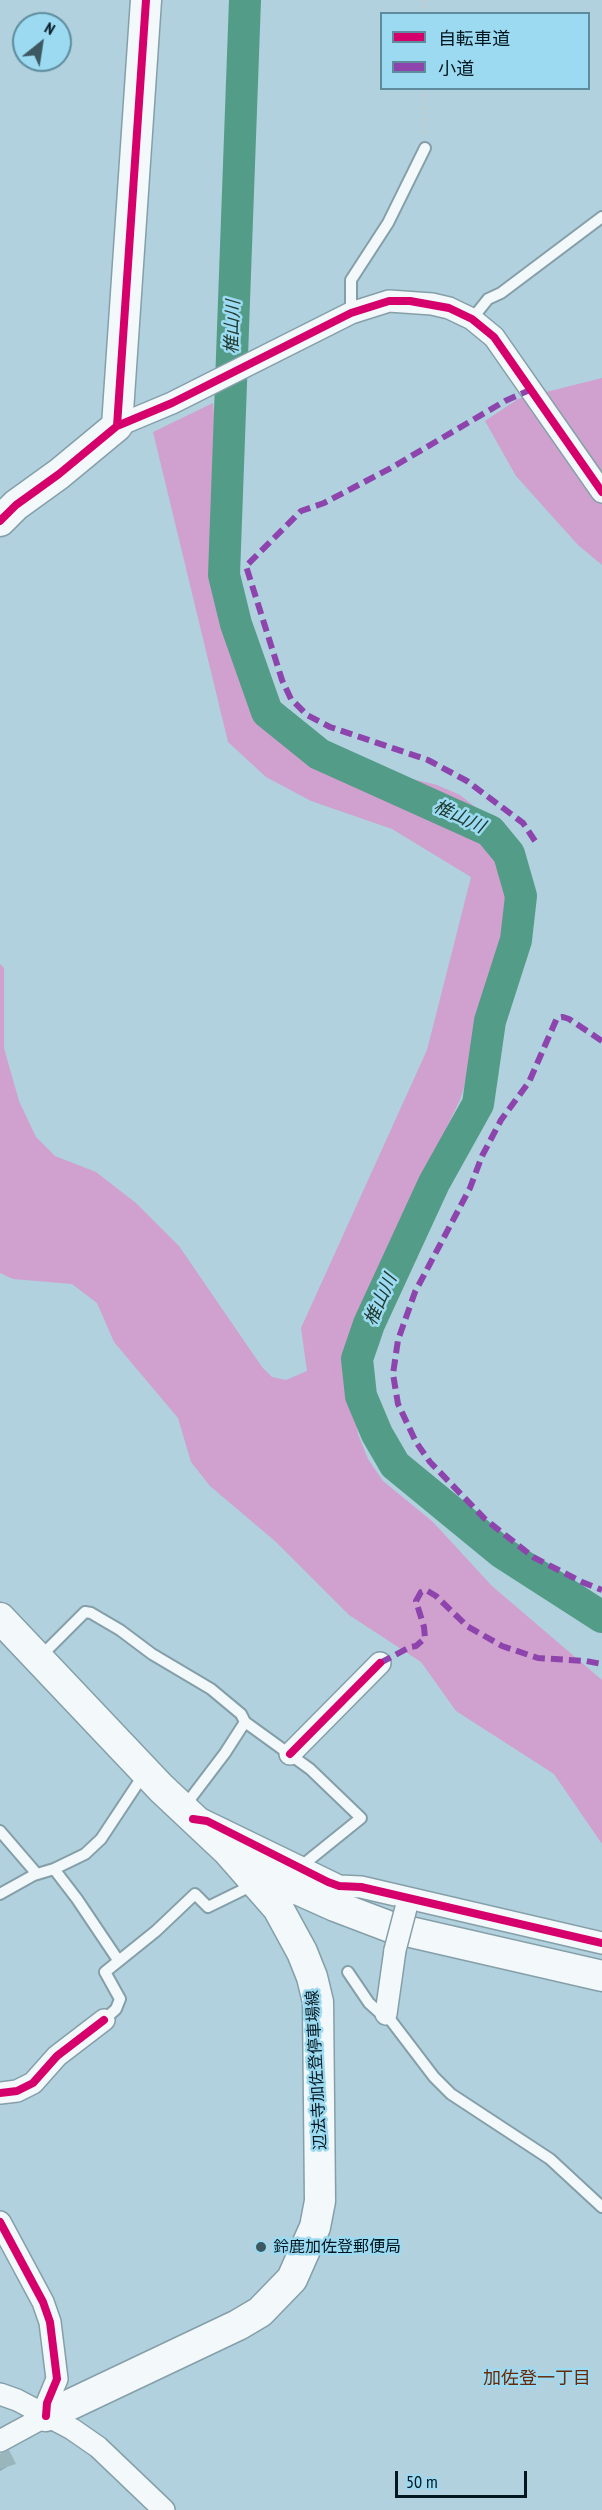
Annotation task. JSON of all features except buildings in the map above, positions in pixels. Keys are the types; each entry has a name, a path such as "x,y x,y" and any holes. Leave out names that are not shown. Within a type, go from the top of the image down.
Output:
{"main road":[{"path":"0,521 16,505 59,474 117,426 146,0"},
{"name":"辺法寺加佐登停車場線","path":"0,1618 145,1772 228,1851 278,1908 292,1932 312,1977 318,2002 320,2201 309,2243 292,2279 260,2312 238,2325 46,2416"},
{"path":"228,1851 297,1889 393,1928 602,1976"}],"street":[{"path":"117,426 172,403 351,313 389,301 410,301 449,308 472,319 494,337 602,492"},
{"path":"290,1754 380,1663"},
{"path":"188,1814 207,1821 339,1886 361,1887 405,1903 602,1943"},
{"path":"386,2014 394,1950 405,1903"},
{"path":"0,2093 17,2091 33,2083 57,2056 104,2020"},
{"path":"0,2222 43,2302 50,2322 57,2379 47,2403 46,2416"},
{"path":"0,2394 17,2400 72,2429 98,2447 164,2510"},
{"path":"0,2441 46,2416"}],"lane":[{"path":"351,313 351,280 388,223 426,148"},
{"path":"472,319 488,299 501,294 602,217"},
{"path":"37,1659 85,1612 91,1613 134,1639 152,1654 226,1699 241,1714 245,1722 290,1754 332,1789 361,1818 299,1868"},
{"path":"188,1814 245,1722"},
{"path":"0,1894 37,1874 54,1869 85,1854 101,1839 145,1772"},
{"path":"0,1831 37,1874"},
{"path":"54,1869 118,1960"},
{"path":"104,2020 116,2009 120,1999 105,1972 118,1960 156,1931 195,1894 208,1907 256,1883"},
{"path":"348,1972 369,2003 379,2012 386,2014 434,2077 451,2094 550,2159 602,2207"}],"path":[{"path":"425,90 426,148"}],"shaded area":[{"path":"602,378 602,565 578,545 516,476 485,421 518,399"},
{"path":"213,403 232,657 259,723 290,749 437,785 460,795 503,829 518,882 520,911 460,1100 353,1322 348,1351 349,1378 358,1434 368,1459 383,1481 433,1522 492,1586 602,1680 602,1844 554,1774 456,1711 421,1662 349,1615 276,1542 210,1486 191,1462 178,1418 114,1342 97,1303 72,1284 13,1279 0,1273 0,964 4,968 4,1048 19,1101 36,1137 55,1156 96,1172 136,1203 179,1246 262,1367 272,1377 286,1380 307,1371 301,1328 427,1050 471,877 392,829 311,801 266,777 228,742 153,432"}],"waterway":[{"name":"椎山川","path":"245,0 224,575 236,624 267,712 319,754 490,831 509,854 521,896 516,940 490,1021 478,1104 434,1183 369,1324 357,1359 361,1396 377,1434 395,1465 501,1552 602,1617"}],"marked path":[{"path":"532,389 505,401 391,468 324,503 301,511 246,566 282,680 291,699 307,715 330,727 428,760 467,781 523,823 535,841"},
{"path":"602,1041 569,1019 557,1018 529,1082 501,1120 482,1156 470,1188 415,1292 398,1340 393,1374 398,1404 416,1442 430,1462 485,1519 533,1557 602,1590"},
{"path":"380,1663 416,1646 425,1638 416,1601 421,1592 426,1590 436,1596 467,1626 502,1646 538,1658 602,1664"}],"cycle path":[{"path":"117,426 146,0"},
{"path":"0,521 16,505 59,474 117,426 172,403 351,313 389,301 410,301 449,308 472,319 494,337 602,492"},
{"path":"290,1754 380,1663"},
{"path":"193,1819 207,1821 339,1886 361,1887 602,1943"},
{"path":"0,2093 17,2091 33,2083 57,2056 104,2020"},
{"path":"0,2222 43,2302 50,2322 57,2379 47,2403 46,2416"}],"place":[{"name":"鈴鹿加佐登郵便局","path":"261,2247"}],"district":[{"name":"加佐登一丁目","path":"537,2379"}]}
